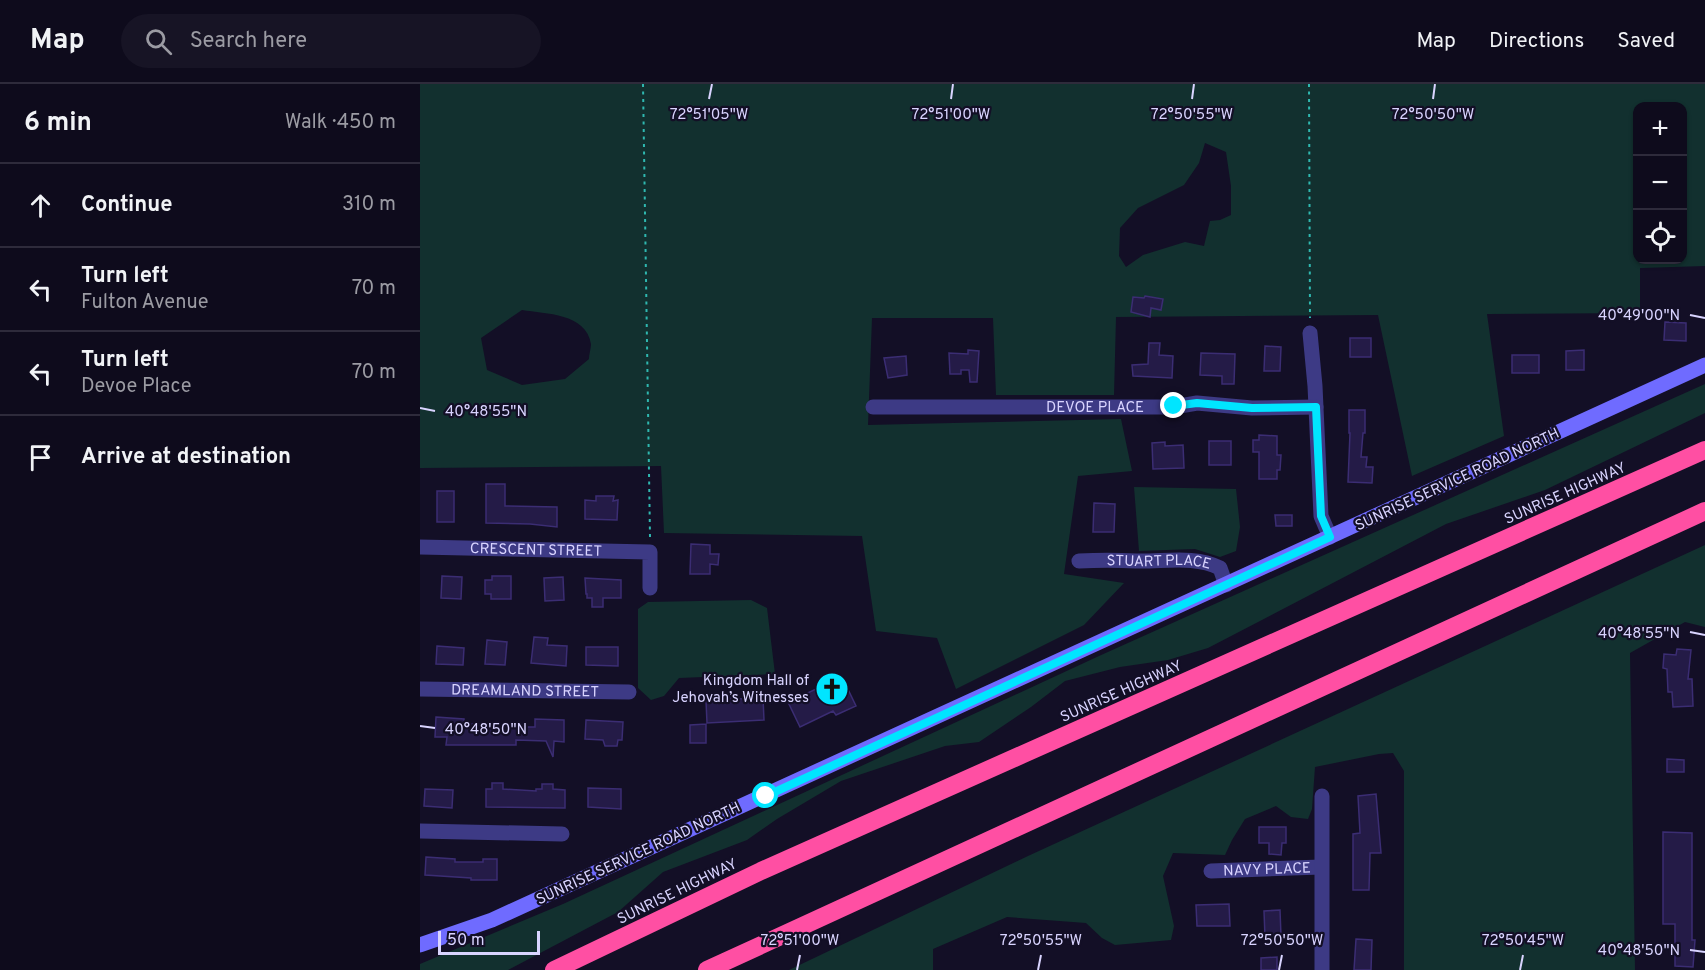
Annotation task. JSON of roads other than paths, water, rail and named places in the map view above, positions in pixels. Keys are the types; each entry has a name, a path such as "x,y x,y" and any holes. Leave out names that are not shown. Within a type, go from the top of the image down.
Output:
{"highway":[{"name":"SUNRISE HIGHWAY","path":"554,970 761,871 1705,450"},
{"path":"707,970 1705,511"}],"street":[{"path":"1310,333 1321,516 1330,537"},
{"name":"SUNRISE SERVICE ROAD NORTH","path":"420,945 492,920 1705,365"},
{"name":"DEVOE PLACE","path":"873,407 1127,407 1197,403 1252,408 1316,407"},
{"name":"CRESCENT STREET","path":"420,547 650,552 650,588"},
{"name":"STUART PLACE","path":"1079,561 1123,559 1211,563 1220,568 1226,585"},
{"name":"DREAMLAND STREET","path":"420,689 629,692"},
{"path":"1322,796 1322,970"},
{"path":"420,831 562,834"},
{"name":"NAVY PLACE","path":"1212,871 1321,867"}],"place":[{"name":"Kingdom Hall of Jehovah’s Witnesses","path":"832,689"}]}
